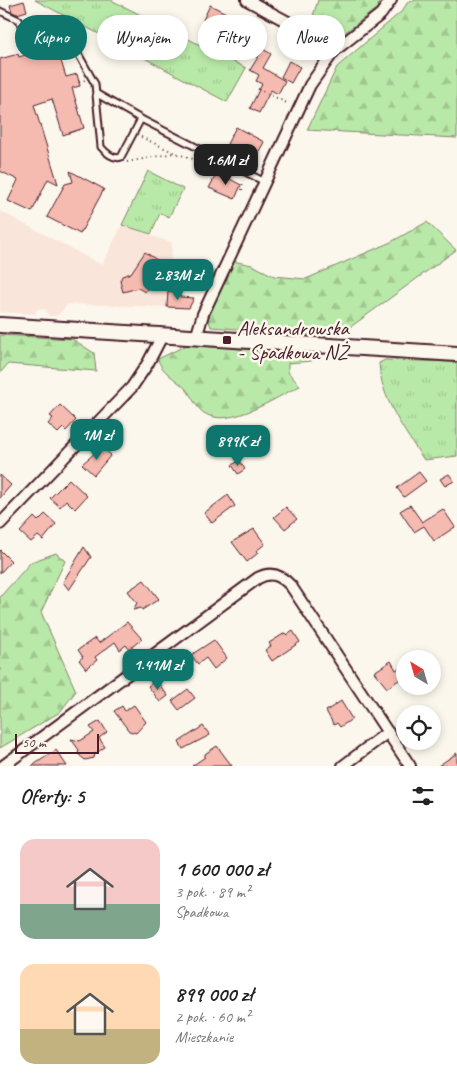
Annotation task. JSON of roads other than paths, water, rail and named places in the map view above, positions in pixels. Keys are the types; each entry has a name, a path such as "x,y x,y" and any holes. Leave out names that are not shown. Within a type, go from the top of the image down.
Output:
{"main road":[{"path":"0,325 457,354"}],"street":[{"path":"247,0 277,16"},
{"path":"345,42 380,14 391,0"},
{"path":"196,338 203,314 310,85 328,60"},
{"path":"0,524 132,387 148,363 162,336"},
{"path":"3,766 258,578 273,574 283,578 291,586 410,766"},
{"path":"343,766 388,732"}],"lane":[{"path":"0,11 19,20 29,39 32,40 55,33 67,36 95,84 101,147 104,151 115,158 120,157 141,119"},
{"path":"97,94 141,119 266,182"}],"water":[{"path":"241,437 247,439 246,445 234,453 227,444 232,438"}],"place":[{"name":"Aleksandrowska - Spadkowa NŻ","path":"227,340"}]}
